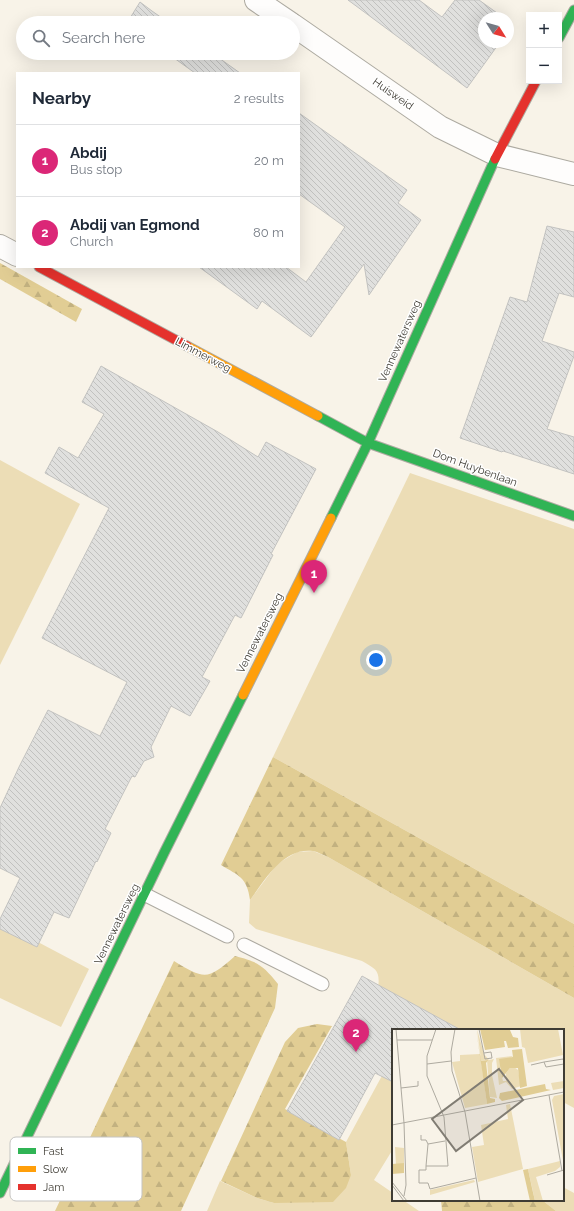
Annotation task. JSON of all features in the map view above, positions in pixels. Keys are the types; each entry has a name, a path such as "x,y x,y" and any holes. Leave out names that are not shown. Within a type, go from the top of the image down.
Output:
{"street":[{"path":"256,0 280,16"},
{"path":"562,32 574,10"},
{"name":"Huisweid","path":"300,30 440,127 497,155 574,174"},
{"name":"Vennewatersweg","path":"27,1137 144,894 368,443 497,155 534,84"},
{"path":"0,246 16,254"},
{"name":"Limmerweg","path":"42,268 368,443"},
{"name":"Dom Huybenlaan","path":"368,443 574,516"},
{"name":"Vennewatersweg","path":"0,1193 10,1172"}],"lane":[{"path":"144,894 227,936"},
{"path":"244,944 322,984"}],"shaded area":[{"path":"0,460 80,504 0,665"},
{"path":"410,473 574,529 574,924 273,757"},
{"path":"313,851 328,857 574,998 574,1108 564,1103 564,1029 449,1029 378,990 379,979 377,972 375,969 362,961 256,929 249,923 250,900 277,864 297,852"},
{"path":"0,922 89,969 61,1027 0,998"},
{"path":"384,1072 392,1076 392,1151 374,1180 392,1192 392,1201 404,1201 419,1211 207,1211 220,1181 257,1198 274,1203 351,1175 346,1142"},
{"path":"564,1188 574,1193 574,1211 556,1211 543,1201 564,1201"}],"green space":[{"path":"0,263 82,309 76,322 0,279"},
{"path":"273,757 574,924 574,998 315,851 302,851 284,859 276,866 250,900 247,886 241,878 221,865"},
{"path":"235,956 255,962 264,968 278,984 275,1008 181,1211 55,1211 60,1201 142,1201 142,1137 90,1137 174,961 193,972 206,975 218,970"},
{"path":"317,1024 332,1026 285,1109 346,1142 351,1175 346,1188 333,1202 274,1203 257,1198 221,1181 285,1042 298,1028"},
{"path":"441,1201 543,1201 556,1211 442,1211"}],"building":[{"path":"348,0 419,0 442,17 455,0 479,0 496,12 478,12 478,48 496,48 467,88"},
{"path":"140,2 159,16 131,16"},
{"path":"177,60 222,60 239,72 194,72"},
{"path":"300,114 407,190 398,203 421,220 369,295 364,264 311,337 262,301 257,309 200,268 287,268 306,282 345,227 300,195"},
{"path":"547,226 574,232 574,297 559,293 542,341 574,352 574,356 547,429 574,437 574,474 460,438 510,297 527,302"},
{"path":"101,366 218,432 258,457 266,442 316,469 271,554 273,555 241,618 235,615 202,677 210,681 190,716 171,706 151,747 154,757 144,761 135,777 132,776 105,829 111,833 69,918 54,912 37,947 0,929 0,919 20,878 0,868 0,808 48,710 100,736 127,682 42,638 109,508 45,473 59,447 78,458 104,414 82,402"},
{"path":"362,976 459,1029 392,1029 392,1082 375,1073 339,1140 287,1111"}],"traffic: fast":[{"path":"562,32 574,10"},
{"path":"331,518 368,443 495,159"},
{"path":"318,416 368,443 574,516"},
{"path":"27,1137 164,853 243,695"},
{"path":"0,1193 10,1172"}],"traffic: slow":[{"path":"187,346 318,416"},
{"path":"243,695 331,518"}],"traffic: jam":[{"path":"495,159 534,84"},
{"path":"41,268 187,346"}],"place":[{"name":"Abdij","path":"314,593"},
{"name":"Abdij van Egmond","path":"356,1052"}]}
